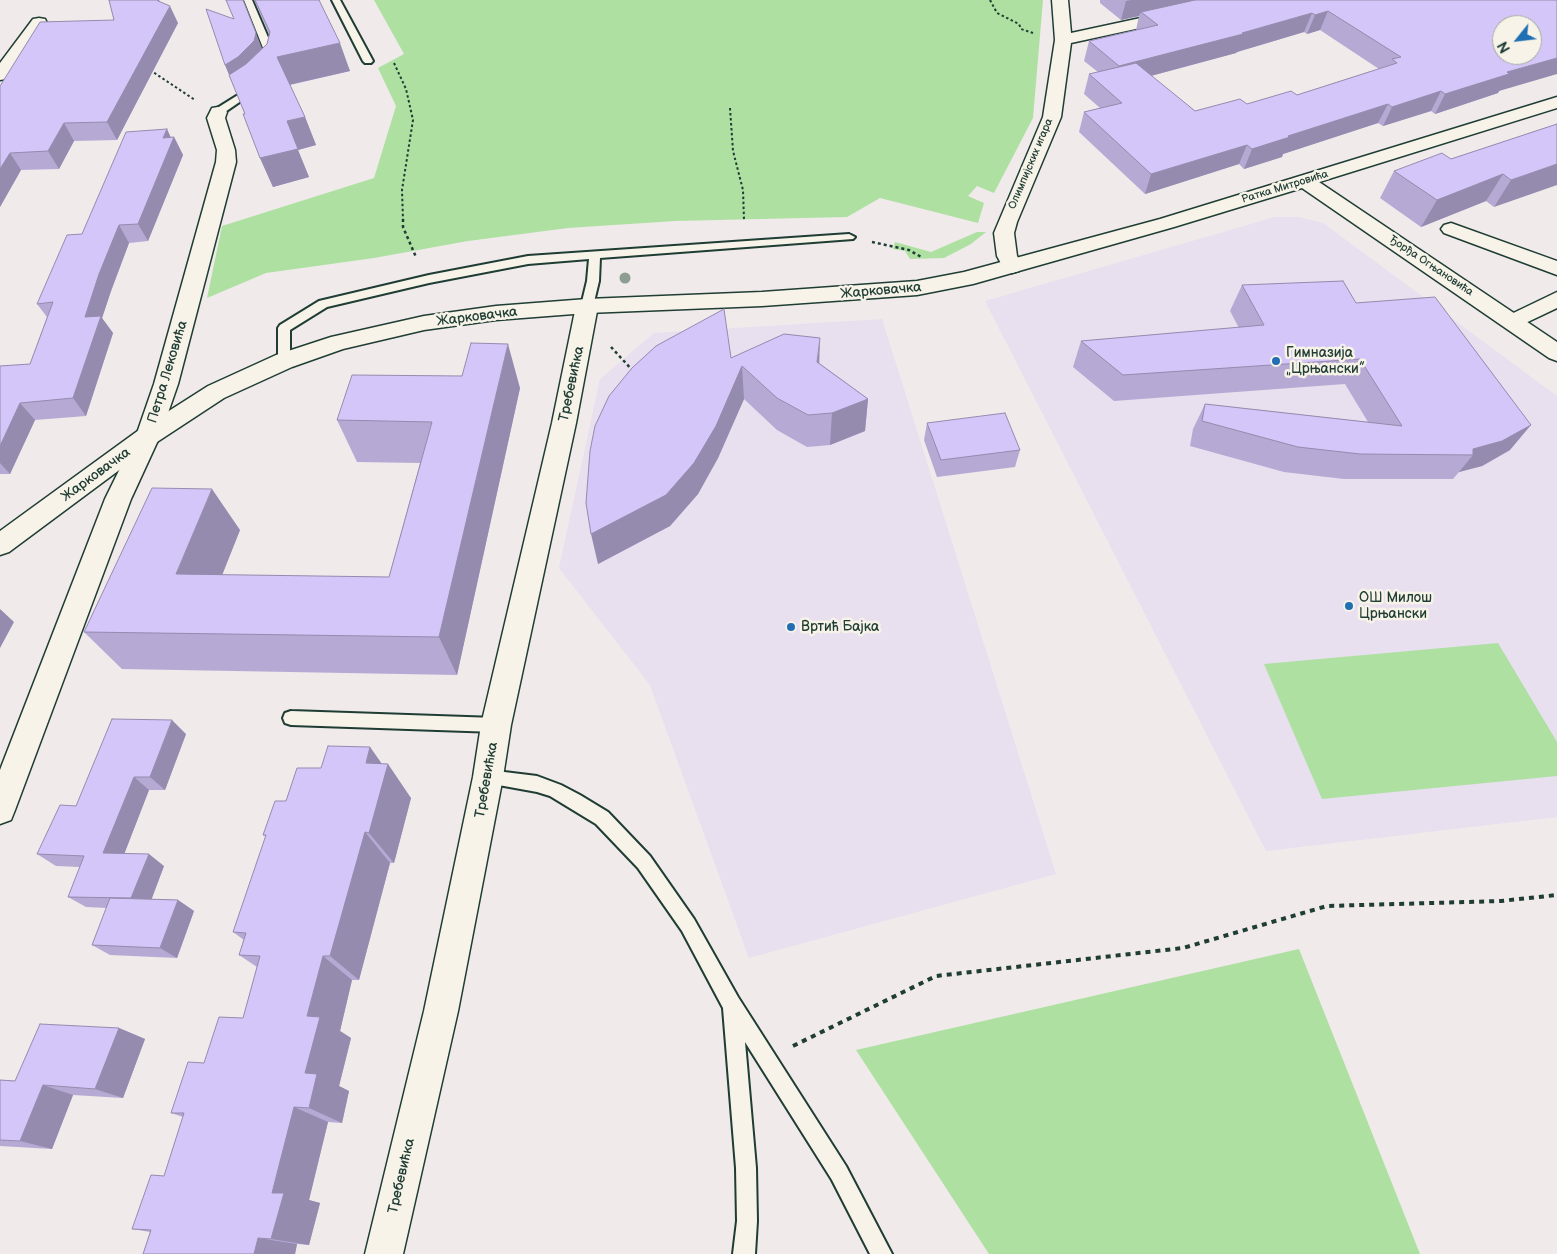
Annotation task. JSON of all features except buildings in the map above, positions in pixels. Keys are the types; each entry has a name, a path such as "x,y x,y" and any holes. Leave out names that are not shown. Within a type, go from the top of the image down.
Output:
{"street":[{"name":"Олимпијских игара","path":"1012,266 1005,244 1005,228 1052,117 1063,40 1060,0"},
{"path":"1063,40 1246,0"},
{"path":"0,75 39,23"},
{"name":"Ратка Митровића","path":"1012,266 1167,223 1557,102"},
{"name":"Петра Лековића","path":"0,810 118,499 148,436 166,384 226,162 226,150 216,118 218,112"},
{"name":"Ђорђа Огњановића","path":"1305,181 1557,353"},
{"path":"1451,229 1557,268"},
{"name":"Жарковачка","path":"0,545 148,436 231,384 284,361 339,342 424,323 482,315 588,306 895,291 965,278 1012,266"},
{"path":"1513,322 1557,299"},
{"name":"Требевићка","path":"384,1254 441,1012 488,777 496,725 572,386 588,306"}],"lane":[{"path":"248,0 274,61 272,71"},
{"path":"336,0 368,61"},
{"path":"218,112 260,83"},
{"path":"284,361 284,328 323,304 429,279 528,260 849,237"},
{"path":"588,306 595,254"},
{"path":"292,718 496,725"},
{"path":"488,777 537,784 555,790 602,818 644,862 688,925 766,1060 839,1173 881,1254"},
{"path":"732,1004 746,1168 747,1221 744,1254"}],"path":[{"path":"990,0 997,13 1019,24 1021,29 1041,36 1063,40"},
{"path":"391,58 406,89 413,120 402,190 403,227 413,252 429,279"},
{"path":"144,66 186,96 218,112"},
{"path":"730,108 733,151 744,190 745,244"},
{"path":"849,237 909,250 926,260"},
{"path":"611,347 638,377"},
{"path":"766,1060 936,976 1182,948 1327,906 1501,901 1557,895"}],"shaded area":[{"name":"ОШ Милош Црњански","path":"1275,217 1299,217 1323,223 1557,396 1557,817 1266,851 985,301"},
{"name":"Вртић Бајка","path":"882,319 1056,874 749,958 650,685 559,568 600,379 654,333"}],"green space":[{"path":"374,0 1043,0 1033,118 994,193 977,186 968,196 984,203 978,223 880,198 847,217 675,221 568,228 468,241 374,258 266,273 207,298 222,226 374,178 396,106 378,68 404,54"},
{"path":"977,232 986,232 971,244 944,258 910,259 905,251 893,249 895,242 931,252"},
{"path":"1498,643 1557,742 1557,776 1322,799 1264,664"},
{"path":"1299,949 1420,1254 989,1254 856,1050"}],"place":[{"name":"Гимназија „Црњански”","path":"1276,361"},
{"name":"ОШ Милош Црњански","path":"1349,606"},
{"name":"Вртић Бајка","path":"791,627"}]}
